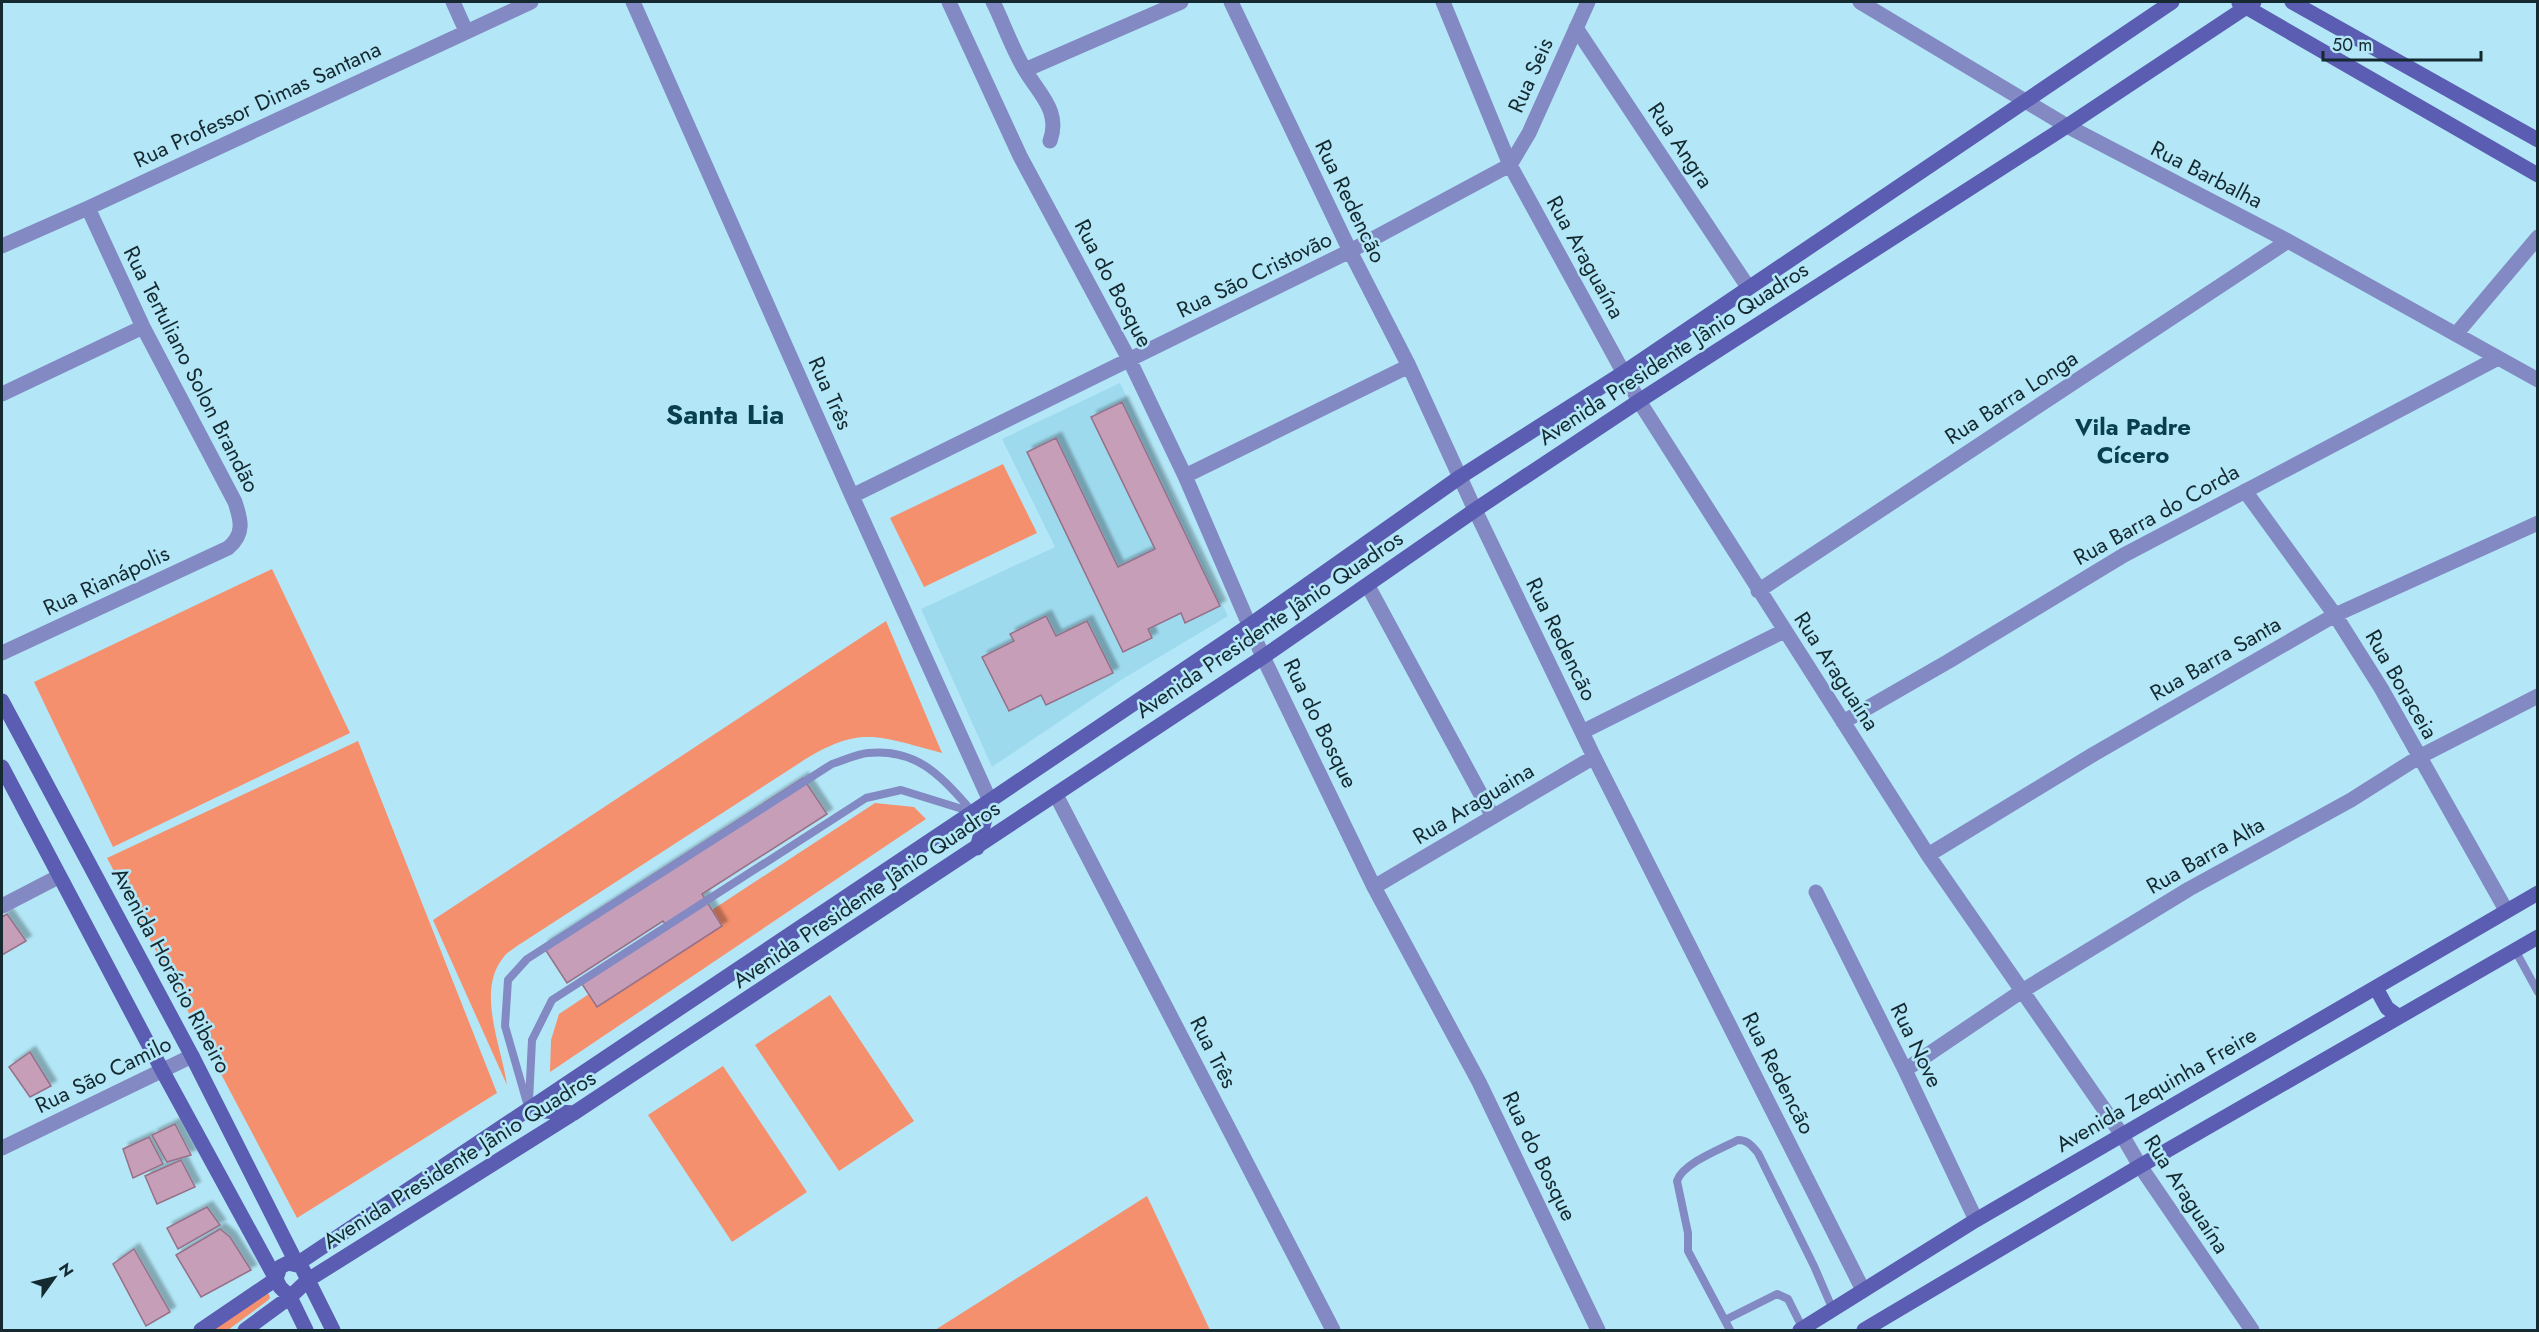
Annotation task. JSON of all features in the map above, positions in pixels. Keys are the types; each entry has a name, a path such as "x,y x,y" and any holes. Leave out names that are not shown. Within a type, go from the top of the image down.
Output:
{"street":[{"path":"453,2 466,31"},
{"name":"Rua Professor Dimas Santana","path":"2,246 531,2"},
{"name":"Rua Três","path":"633,2 990,801"},
{"name":"Rua do Bosque","path":"949,2 1020,156 1130,361 1185,476 1263,657 1374,886 1479,1082 1598,1330"},
{"path":"993,2 1025,70 1039,88 1051,110 1054,121 1050,141"},
{"path":"1025,70 1181,2"},
{"name":"Rua Redencão","path":"1231,2 1350,251 1409,366 1474,510 1594,757 1863,1290"},
{"name":"Rua Araguaína","path":"1443,2 1510,165 1639,401 1928,855 2122,1135 2140,1166 2252,1330"},
{"name":"Rua Seis","path":"1510,165 1529,133 1588,2"},
{"name":"Rua Barbalha","path":"1860,2 2067,126 2288,241 2538,380"},
{"name":"Avenida Presidente Jânio Quadros","path":"297,1264 990,801 1250,625 1460,477 1623,373 2172,2"},
{"path":"2292,2 2538,140"},
{"path":"2245,3 2538,175"},
{"name":"Avenida Presidente Jânio Quadros","path":"308,1280 574,1113 977,848 1368,586 1474,510 1639,401 2067,126 2245,3"},
{"name":"Rua Angra","path":"1575,28 1748,287"},
{"name":"Rua São Cristovão","path":"852,496 1350,251 1510,165"},
{"name":"Rua Tertuliano Solon Brandão","path":"88,208 143,327 235,502 241,523 240,533 236,542 228,549"},
{"path":"2457,333 2538,237"},
{"name":"Rua Barra Longa","path":"1758,591 2288,241"},
{"path":"2,394 143,327"},
{"name":"Rua Barra do Corda","path":"1843,722 1949,662 2124,555 2498,357"},
{"path":"1185,476 1409,366"},
{"name":"Rua Boraceia","path":"2245,491 2335,615 2381,688 2506,910"},
{"name":"Rua Barra Santa","path":"1928,855 2094,754 2335,615 2538,523"},
{"name":"Rua Rianápolis","path":"2,653 228,549"},
{"path":"1368,586 1493,817"},
{"path":"1582,732 1784,632"},
{"name":"Rua Barra Alta","path":"1905,1070 2022,991 2189,889 2351,800 2419,757 2538,696"},
{"name":"Avenida Horácio Ribeiro","path":"2,701 192,1056 297,1264"},
{"name":"Rua Araguaina","path":"1374,886 1594,757"},
{"path":"2,767 58,877 162,1070 280,1287 290,1297 306,1330"},
{"name":"Rua Três","path":"1056,795 1333,1330"},
{"path":"977,848 990,801"},
{"path":"2,906 58,877"},
{"name":"Rua Nove","path":"1816,892 1905,1070 1976,1220"},
{"name":"Avenida Zequinha Freire","path":"1803,1330 1976,1220 2538,893"},
{"path":"1864,1330 2140,1166 2538,937"},
{"path":"2376,988 2387,1008 2398,1016"},
{"name":"Rua São Camilo","path":"2,1148 192,1056"},
{"path":"529,1110 574,1113"},
{"path":"201,1330 276,1279 280,1267 288,1263 297,1264 304,1270 333,1330"},
{"path":"245,1330 290,1297 308,1280"}],"lane":[{"path":"529,1110 505,1026 508,980 527,959 832,764 867,753 905,755 939,775 973,812"},
{"path":"529,1110 532,1040 552,1000 866,798 901,790 973,812"},
{"path":"2515,950 2538,992"},
{"path":"1730,1330 1688,1251 1687,1226 1677,1180 1680,1173 1689,1166 1738,1140 1744,1140 1758,1153 1814,1266 1833,1310"},
{"path":"1725,1320 1777,1293 1788,1299 1803,1330"}],"shaded area":[{"path":"1120,383 1228,616 1121,680 992,767 921,609 1055,547 1002,439"},
{"path":"1003,464 1037,533 924,587 890,518"},
{"path":"272,569 350,733 113,847 34,682"},
{"path":"886,621 942,753 884,738 868,737 853,738 819,751 509,952 495,971 491,1003 507,1085 433,920"},
{"path":"358,741 497,1093 297,1218 107,858"},
{"path":"875,803 914,807 926,819 550,1072 551,1040 559,1014 589,994 597,1007 722,926 712,910"},
{"path":"830,995 914,1121 839,1171 755,1045"},
{"path":"723,1066 807,1192 732,1242 648,1115"},
{"path":"1147,1196 1210,1330 935,1330"},
{"path":"265,1294 269,1294 270,1298 267,1301 228,1330 213,1330"}],"building":[{"path":"1122,402 1220,606 1185,623 1181,613 1148,629 1152,638 1123,652 1027,452 1056,438 1118,567 1155,549 1091,417"},
{"path":"1046,616 1056,636 1087,621 1113,673 1046,705 1041,695 1009,711 982,657 1014,641 1010,634"},
{"path":"803,778 827,814 702,894 722,926 597,1007 582,984 668,928 663,921 567,983 543,946"},
{"path":"7,914 26,941 2,955 2,917"},
{"path":"30,1052 51,1086 30,1097 9,1067"},
{"path":"175,1124 191,1155 167,1162 152,1135"},
{"path":"149,1137 163,1164 133,1178 123,1149"},
{"path":"181,1160 195,1187 157,1204 145,1176"},
{"path":"207,1207 220,1225 178,1249 167,1228"},
{"path":"220,1229 230,1237 251,1270 201,1297 176,1255"},
{"path":"134,1249 170,1312 146,1326 113,1264"}],"district":[{"name":"Santa Lia","path":"725,414"},
{"name":"Vila Padre Cícero","path":"2133,440"}]}
